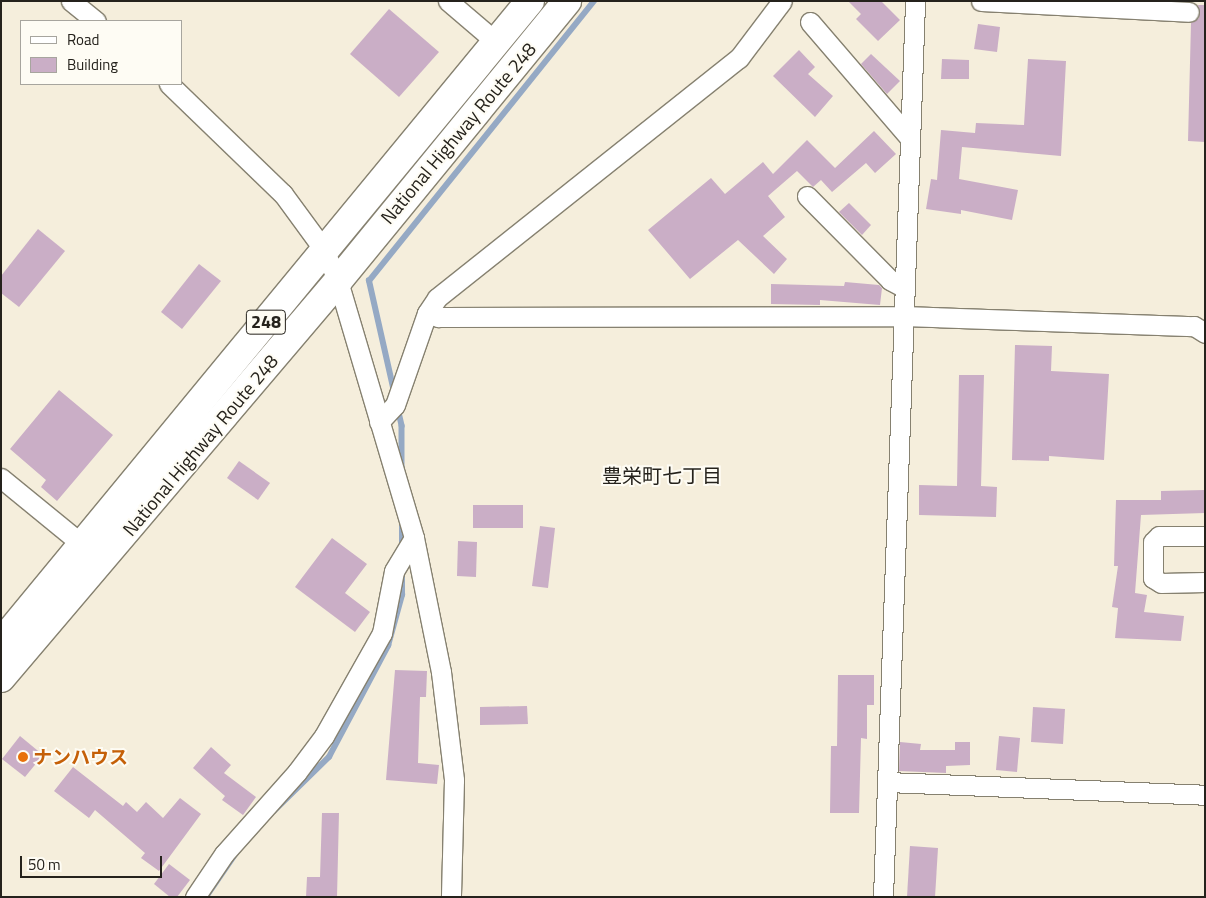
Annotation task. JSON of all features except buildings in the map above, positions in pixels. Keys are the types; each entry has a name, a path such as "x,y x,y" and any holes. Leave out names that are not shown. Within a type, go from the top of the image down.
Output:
{"highway":[{"name":"National Highway Route 248","path":"1,642 83,545 530,1"},
{"name":"National Highway Route 248","path":"1,678 338,281 567,1"}],"street":[{"path":"70,1 95,20"},
{"path":"448,1 496,42"},
{"path":"379,422 395,405 427,313 437,298 739,58 782,1"},
{"path":"883,897 903,287 915,1"},
{"path":"980,1 1189,12"},
{"path":"810,22 910,137"},
{"path":"170,85 284,194 324,250 338,281 414,538 441,672 454,780 451,897"},
{"path":"807,196 890,280 903,287"},
{"path":"427,313 438,317 903,316 1194,326 1205,333"},
{"path":"1,478 83,545"},
{"path":"1205,536 1159,536 1153,542 1153,578 1161,583 1205,582"},
{"path":"195,897 224,854 297,772 324,736 382,633 394,571 414,538"},
{"path":"887,782 1205,795"}],"waterway":[{"path":"394,392 369,281 594,1"},
{"path":"398,408 402,426 402,471"},
{"path":"402,522 402,546"},
{"path":"274,811 329,757 388,646 402,595 402,572"},
{"path":"206,897 236,853"}],"place":[{"name":"ナンハウス","path":"23,757"}],"district":[{"name":"豊栄町七丁目","path":"662,475"}]}
